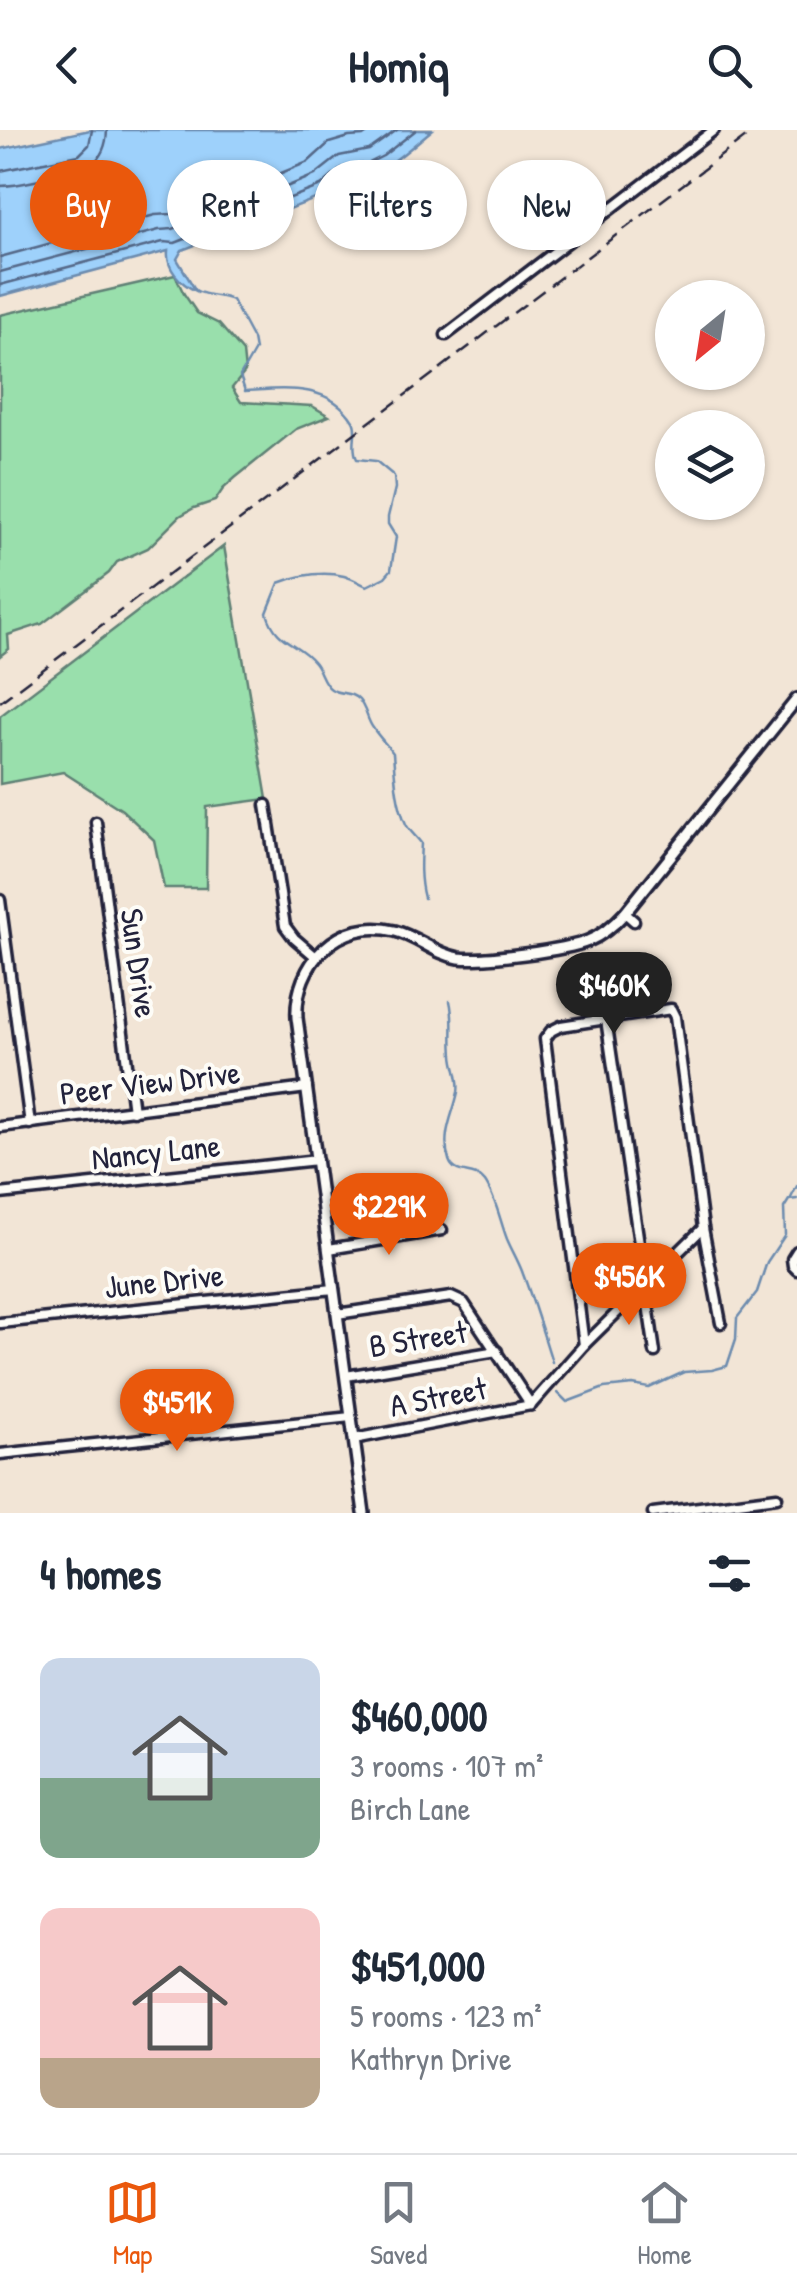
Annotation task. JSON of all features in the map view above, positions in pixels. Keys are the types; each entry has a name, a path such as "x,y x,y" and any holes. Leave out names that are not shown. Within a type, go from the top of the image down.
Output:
{"street":[{"path":"446,336 714,130"},
{"path":"364,1513 296,1004 301,981 316,957 357,931 399,932 440,952 476,959 549,950 595,938 629,917 797,699"},
{"path":"266,805 284,923 316,957"},
{"name":"Sun Drive","path":"96,822 133,1111"},
{"path":"0,900 30,1124"},
{"path":"584,1345 544,1040 562,1026 671,1010 721,1323"},
{"path":"606,1019 654,1352"},
{"name":"Peer View Drive","path":"0,1128 306,1088"},
{"name":"Nancy Lane","path":"0,1194 316,1160"},
{"path":"338,1314 451,1297 464,1303 531,1405 584,1345 703,1228"},
{"path":"329,1249 442,1230"},
{"path":"797,1251 792,1259 797,1270"},
{"name":"June Drive","path":"0,1324 334,1289"},
{"name":"B Street","path":"346,1376 498,1351"},
{"name":"A Street","path":"354,1438 531,1405"},
{"path":"0,1454 351,1417"},
{"path":"653,1513 777,1497"}],"green space":[{"path":"175,275 197,313 219,324 243,352 245,372 232,388 241,402 312,406 329,416 296,429 235,478 215,501 180,516 148,548 117,562 109,573 42,624 8,635 9,649 0,656 0,315"},
{"path":"224,546 267,799 207,807 206,888 164,888 154,840 122,810 63,772 0,784 0,716"}],"water":[{"path":"90,130 432,130 395,160 314,160 314,200 294,207 294,160 167,160 167,250 182,250 177,259 196,291 175,275 168,251 0,296 0,149"}],"waterway":[{"path":"195,290 232,300 253,339 255,350 240,376 245,391 304,391 331,400 353,421 357,459 376,461 394,476 388,524 396,537 391,570 385,577 367,586 328,574 287,580 279,583 267,613 281,637 314,662 328,686 359,700 371,725 393,753 403,816 421,843 424,898"},
{"path":"450,1001 458,1088 447,1133 449,1160 456,1169 481,1177 489,1188 552,1362"},
{"path":"791,1198 797,1186"},
{"path":"558,1393 567,1402 604,1388 649,1388 684,1372 727,1366 736,1339 737,1318 757,1292 767,1262 785,1235 784,1208 789,1200 797,1199"}],"railway":[{"path":"0,702 755,130"}]}
